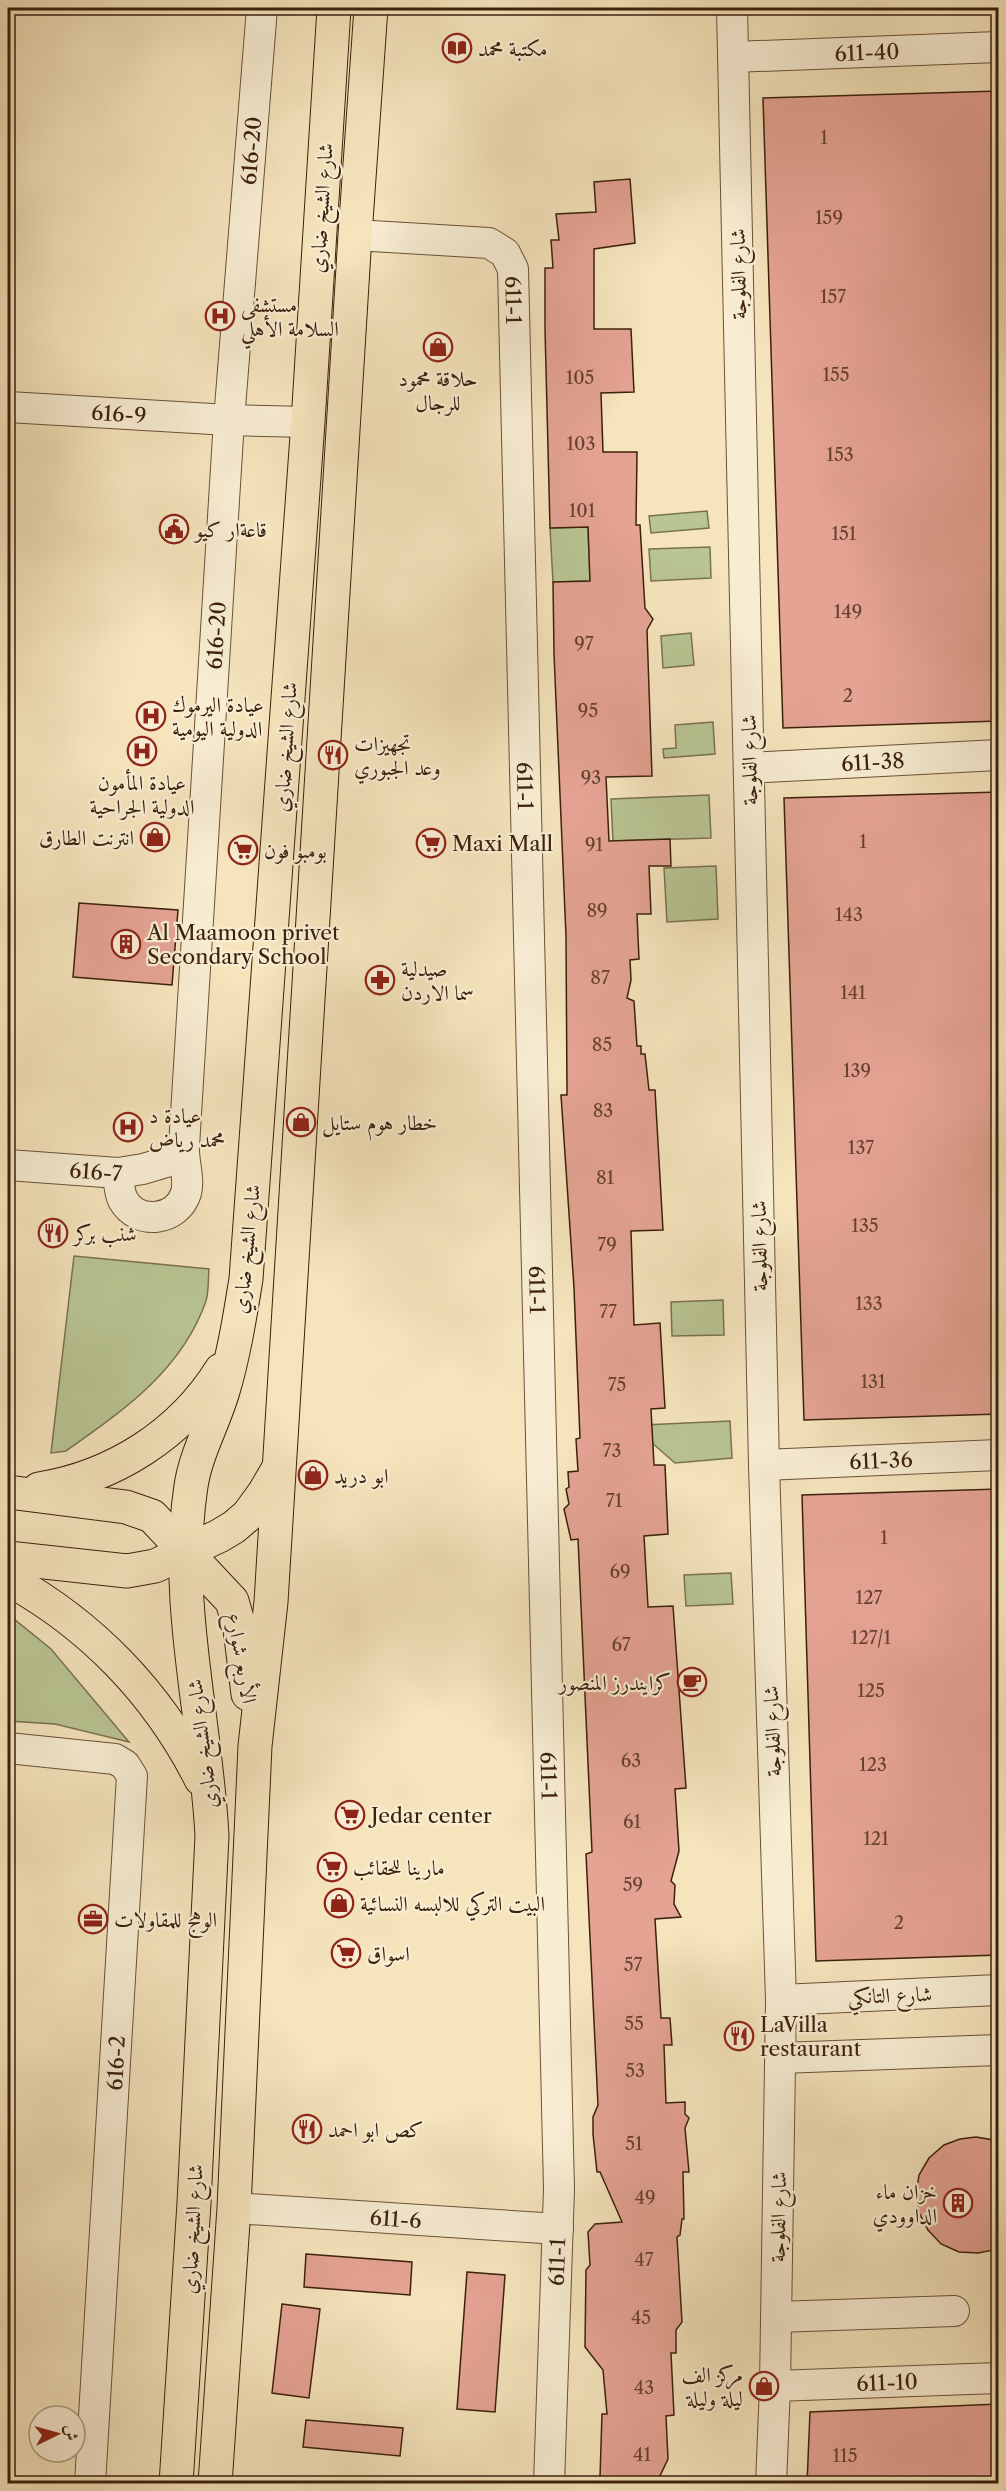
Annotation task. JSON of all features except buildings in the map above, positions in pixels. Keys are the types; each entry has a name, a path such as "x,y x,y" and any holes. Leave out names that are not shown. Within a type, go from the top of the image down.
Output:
{"main road":[{"name":"شارع الشيخ ضاري","path":"176,2484 194,2203 211,1876 210,1795 187,1621 185,1552 191,1484 223,1391 246,1279 308,422 334,8"},
{"name":"شارع الشيخ ضاري","path":"215,2484 234,2208 255,1746 271,1602 371,8"},
{"path":"12,1493 60,1486 93,1475 143,1450 186,1414 209,1389 233,1351"},
{"path":"8,1558 127,1571 155,1566 219,1536 248,1515 264,1493 278,1467"},
{"name":"الأربع شوارع","path":"12,1493 126,1507 147,1514 158,1521 232,1601 240,1629 255,1746"},
{"path":"8,1579 68,1617 104,1647 136,1680 164,1715 189,1754 210,1795"}],"street":[{"name":"616-20","path":"118,1173 120,1192 130,1209 148,1217 158,1217 176,1208 186,1192 187,1182 183,1157 229,420 262,8"},
{"name":"شارع الفلوجة","path":"732,8 764,1465 781,2000 775,2386 771,2484"},
{"name":"611-40","path":"733,57 999,47"},
{"name":"611-1","path":"355,236 489,243 505,253 513,269 559,2189 549,2484"},
{"name":"616-9","path":"8,407 229,420 308,422"},
{"name":"611-38","path":"749,768 999,754"},
{"name":"616-7","path":"8,1165 118,1173 143,1169 183,1157"},
{"name":"611-36","path":"764,1465 999,1455"},
{"name":"616-2","path":"8,1749 115,1759 125,1765 132,1776 90,2484"},
{"name":"شارع التانكي","path":"781,2000 999,1990"},
{"path":"781,2058 999,2050"},
{"name":"611-6","path":"234,2208 558,2229"},
{"path":"776,2317 954,2311"},
{"name":"611-10","path":"775,2386 999,2378"}],"green space":[{"path":"707,511 709,528 651,533 649,516"},
{"path":"588,527 590,581 553,582 550,528"},
{"path":"710,547 711,578 651,581 649,549"},
{"path":"691,633 694,665 663,668 661,636"},
{"path":"713,722 715,754 664,758 663,749 676,748 675,725"},
{"path":"709,795 711,838 613,841 611,799"},
{"path":"716,866 718,919 667,922 664,868"},
{"path":"74,1256 209,1269 208,1293 195,1326 182,1348 149,1386 109,1420 66,1451 51,1453"},
{"path":"723,1300 724,1335 672,1336 671,1302"},
{"path":"730,1421 732,1458 675,1463 643,1435 643,1425"},
{"path":"731,1573 733,1604 686,1606 684,1575"},
{"path":"8,1617 14,1619 51,1649 129,1742 55,1724 8,1721"}],"place":[{"name":"مكتبة محمد","path":"457,48"},
{"name":"مستشفى السلامة الأهلي","path":"220,316"},
{"name":"حلاقة محمود للرجال","path":"438,347"},
{"name":"قاعةار كيو","path":"174,529"},
{"name":"عيادة اليرموك الدولية اليومية","path":"151,716"},
{"name":"عيادة المأمون الدولية الجراحية","path":"142,751"},
{"name":"تجهيزات وعد الجبوري","path":"333,755"},
{"name":"انترنت الطارق","path":"155,837"},
{"name":"Maxi Mall","path":"431,843"},
{"name":"بومبو فون","path":"243,850"},
{"name":"Al Maamoon privet Secondary School","path":"126,944"},
{"name":"صيدلية سما الاردن","path":"380,980"},
{"name":"خطار هوم ستايل","path":"301,1122"},
{"name":"عيادة د محمد رياض","path":"128,1127"},
{"name":"شنب بركر","path":"53,1233"},
{"name":"ابو دريد","path":"313,1475"},
{"name":"كرايندرز المنصور","path":"692,1682"},
{"name":"Jedar center","path":"350,1815"},
{"name":"مارينا للحقائب","path":"332,1867"},
{"name":"البيت التركي للالبسه النسائية","path":"339,1903"},
{"name":"الوهج للمقاولات","path":"93,1919"},
{"name":"اسواق","path":"346,1953"},
{"name":"LaVilla restaurant","path":"739,2036"},
{"name":"كص ابو احمد","path":"307,2129"},
{"name":"خزان ماء الداوودي","path":"958,2203"},
{"name":"مركز الف ليلة وليلة","path":"764,2386"}]}
